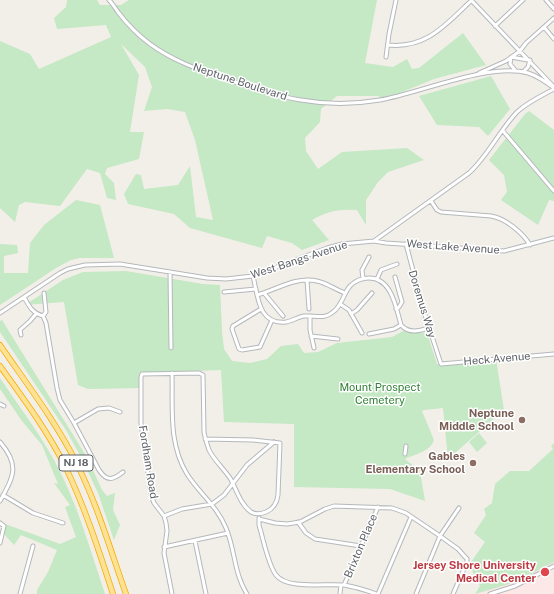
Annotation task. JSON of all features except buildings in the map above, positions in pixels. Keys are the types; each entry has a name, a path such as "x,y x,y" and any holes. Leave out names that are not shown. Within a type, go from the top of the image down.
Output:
{"highway":[{"name":"NJ 18","path":"0,345 54,424 75,460 95,505 126,594"},
{"name":"NJ 18","path":"0,366 41,425 64,465 83,507 114,594"}],"street":[{"path":"386,57 396,0"},
{"path":"388,45 408,45 426,39 437,32 472,0 495,26 530,60 554,88"},
{"path":"495,26 523,0"},
{"path":"546,0 554,8"},
{"name":"Neptune Boulevard","path":"110,1 118,13 141,37 176,60 257,90 286,98 325,103 366,102 394,97 472,76 499,71 523,72 538,77 554,88"},
{"path":"472,76 511,58 554,18"},
{"path":"544,27 554,39"},
{"path":"511,58 530,60"},
{"path":"511,58 510,64 515,71"},
{"path":"523,72 528,67 530,60"},
{"name":"West Bangs Avenue","path":"0,313 68,269 85,265 120,264 226,279 253,276 326,248 342,244 374,241 464,177 475,167 516,113 554,88"},
{"path":"503,131 554,191"},
{"path":"431,201 437,210 441,212 499,218 525,237 530,245"},
{"name":"West Lake Avenue","path":"374,241 504,251 554,238"},
{"name":"Doremus Way","path":"406,244 440,364"},
{"path":"363,279 362,270 369,257"},
{"path":"377,279 381,270 397,264"},
{"path":"170,272 171,348"},
{"path":"253,276 261,309 272,320 286,322 302,316 322,317 329,315 337,309 350,286 363,279 369,278 377,279 389,289 401,325 412,332 429,328"},
{"path":"395,277 402,302 396,309"},
{"path":"257,295 292,283 307,280 320,282 345,293"},
{"path":"307,280 309,309"},
{"path":"224,292 256,289"},
{"path":"43,316 46,312 44,293"},
{"path":"264,293 283,316"},
{"path":"351,314 357,310 372,293"},
{"path":"24,297 31,310 36,314 43,316"},
{"path":"340,304 347,308 362,333"},
{"path":"261,309 233,326 232,329 239,349 242,350 260,347 272,320"},
{"path":"21,335 20,330 36,314"},
{"path":"43,316 46,323 57,392 62,405 74,423 101,474 107,478 114,479 123,472"},
{"path":"310,316 314,348"},
{"path":"369,334 394,329 401,325"},
{"path":"312,336 338,339"},
{"name":"Heck Avenue","path":"440,364 554,354"},
{"path":"206,439 253,440 280,443 277,500 271,509 258,514 252,513 245,505 233,484 212,454 206,439 204,428 203,376 201,373 172,373 173,432 177,452 188,475 212,504 222,519 228,533 239,579 247,594"},
{"name":"Fordham Road","path":"172,373 142,374 141,377 142,423 151,495 154,503 164,516 167,531 164,547 165,559 172,594"},
{"path":"0,404 4,406"},
{"path":"74,423 98,409 109,408 120,412"},
{"path":"0,442 10,453 14,472 0,501"},
{"path":"164,516 182,509 212,504 224,495 247,465 274,442"},
{"path":"406,446 406,454"},
{"path":"3,495 33,514 63,524"},
{"path":"259,519 279,524 298,522 334,506 396,509 411,516 440,536 458,549 465,557 467,562 453,594"},
{"name":"Brixton Place","path":"340,594 342,585 378,507"},
{"path":"416,594 440,536 459,508"},
{"path":"258,514 259,525 272,568 279,579 293,584 342,585 363,589 377,594 411,516"},
{"path":"298,522 306,534 315,540 361,546"},
{"path":"0,523 4,525 0,543"},
{"path":"164,547 228,533"},
{"path":"195,541 206,594"},
{"path":"20,594 33,546"},
{"path":"490,594 515,586 554,566"}],"shaded area":[{"name":"Jersey Shore University Medical Center","path":"554,562 554,594 476,594 516,582"}],"green space":[{"path":"67,0 97,0 100,5 121,5 129,0 377,0 365,63 393,67 407,59 412,69 419,68 463,33 486,65 434,79 380,101 379,96 337,96 321,109 320,122 305,138 306,151 318,169 342,152 407,148 424,160 388,172 378,182 366,200 366,225 357,210 333,211 312,220 329,240 302,250 292,243 267,236 262,248 190,228 174,214 128,204 124,194 136,174 141,175 144,189 178,185 190,166 196,217 213,220 195,140 185,112 167,109 144,111 152,87 145,67 121,44 139,75 130,132 144,132 139,159 107,168 105,174 114,183 116,200 107,198 100,173 87,169 60,206 25,202 19,205 15,222 0,208 0,41 30,54 39,69 111,37 106,25 57,29 54,18 66,7"},
{"path":"491,76 510,109 488,136 479,127 437,125 419,96"},
{"path":"529,111 554,130 554,201 549,200 538,225 501,200 507,192 504,175 489,160 525,114"},
{"path":"76,200 100,205 114,258 80,258 71,260 56,268 0,305 0,244 17,245 18,253 4,256 4,273 28,273 30,243 44,225"},
{"name":"Mount Prospect Cemetery","path":"126,271 203,284 220,285 224,349 232,361 250,363 267,359 281,346 298,344 304,353 318,352 337,343 392,337 403,331 427,333 437,364 496,359 504,410 448,459 443,408 422,411 434,440 426,450 405,459 420,471 425,501 390,489 294,487 294,424 224,422 221,370 144,373 141,388 88,389 78,385 64,302 25,305 63,280 83,272"},
{"path":"2,320 88,459 102,490 107,496 115,493 113,510 120,525 114,540 98,493 82,459 66,430 0,332 0,321"},
{"path":"0,378 54,460 70,492 105,594 37,594 37,590 48,572 57,550 21,535 14,545 3,533 5,524 60,544 76,537 65,507 70,505 54,483 58,484 42,445 22,421 0,389"},
{"path":"479,433 487,443 477,452 469,442"},
{"path":"554,443 554,562 516,582 475,594 480,586 469,565 485,542 474,533 486,515 484,509 492,503 495,484 510,471 529,471 553,449 551,446"}],"place":[{"name":"Neptune Middle School","path":"522,420"},
{"name":"Gables Elementary School","path":"473,463"},
{"name":"Jersey Shore University Medical Center","path":"545,572"}]}
